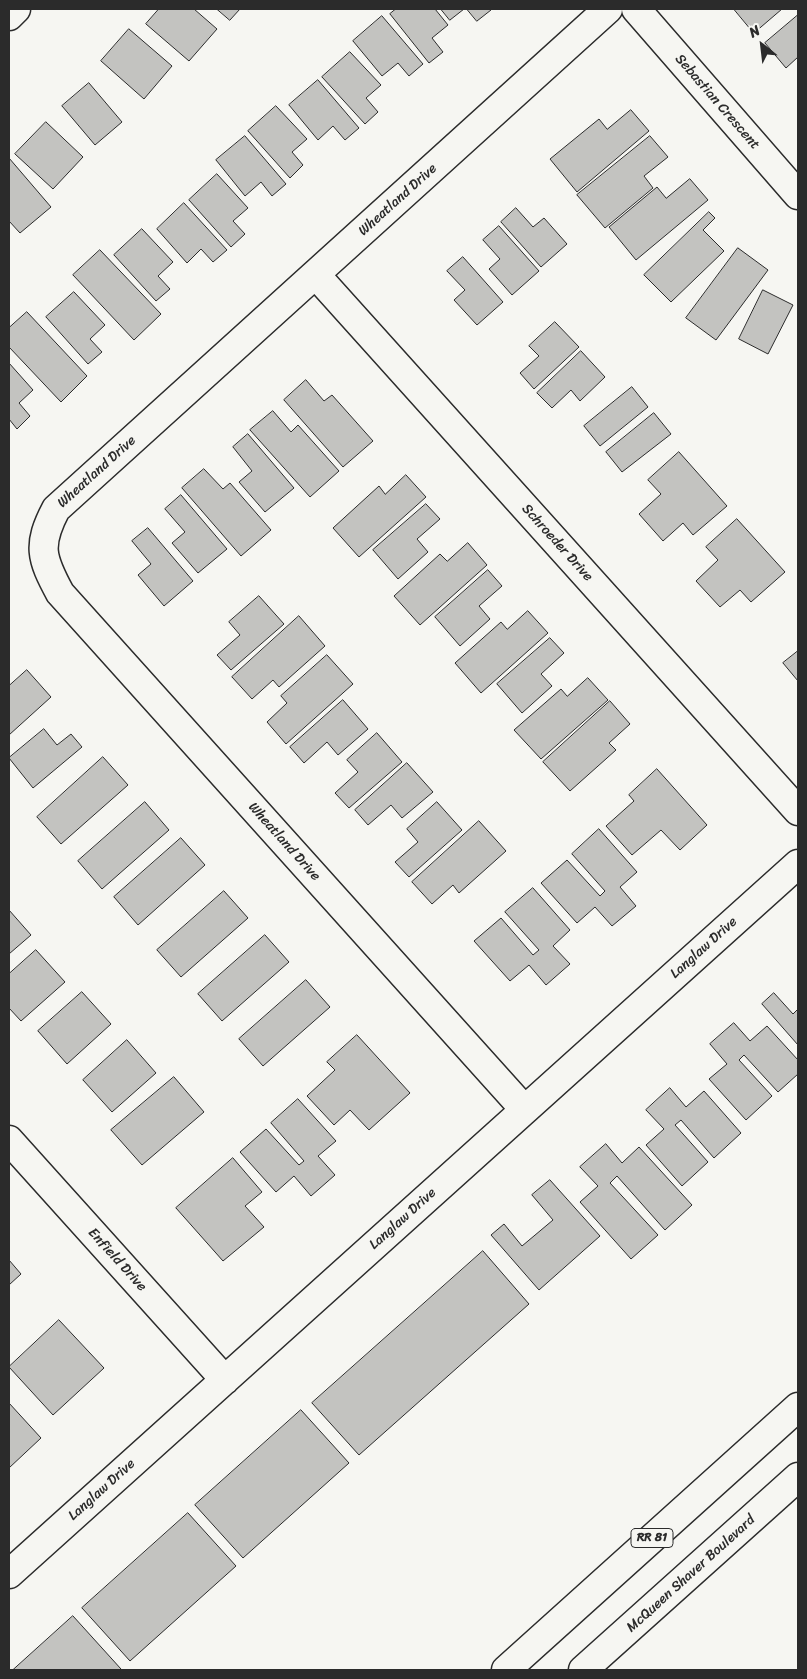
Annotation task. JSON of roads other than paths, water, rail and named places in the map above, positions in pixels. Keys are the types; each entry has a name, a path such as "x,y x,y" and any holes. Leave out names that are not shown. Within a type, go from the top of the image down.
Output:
{"street":[{"path":"9,16 16,9"},
{"name":"Wheatland Drive","path":"524,1109 60,592 46,567 43,542 48,525 56,509 608,9"},
{"name":"Sebastian Crescent","path":"636,9 798,195"},
{"name":"Schroeder Drive","path":"316,275 798,811"},
{"name":"Langlaw Drive","path":"9,1574 798,864"},
{"name":"Enfield Drive","path":"9,1140 225,1380"},
{"name":"RR 81","path":"506,1670 798,1407"},
{"name":"McQueen Shaver Boulevard","path":"583,1670 798,1477"}]}
